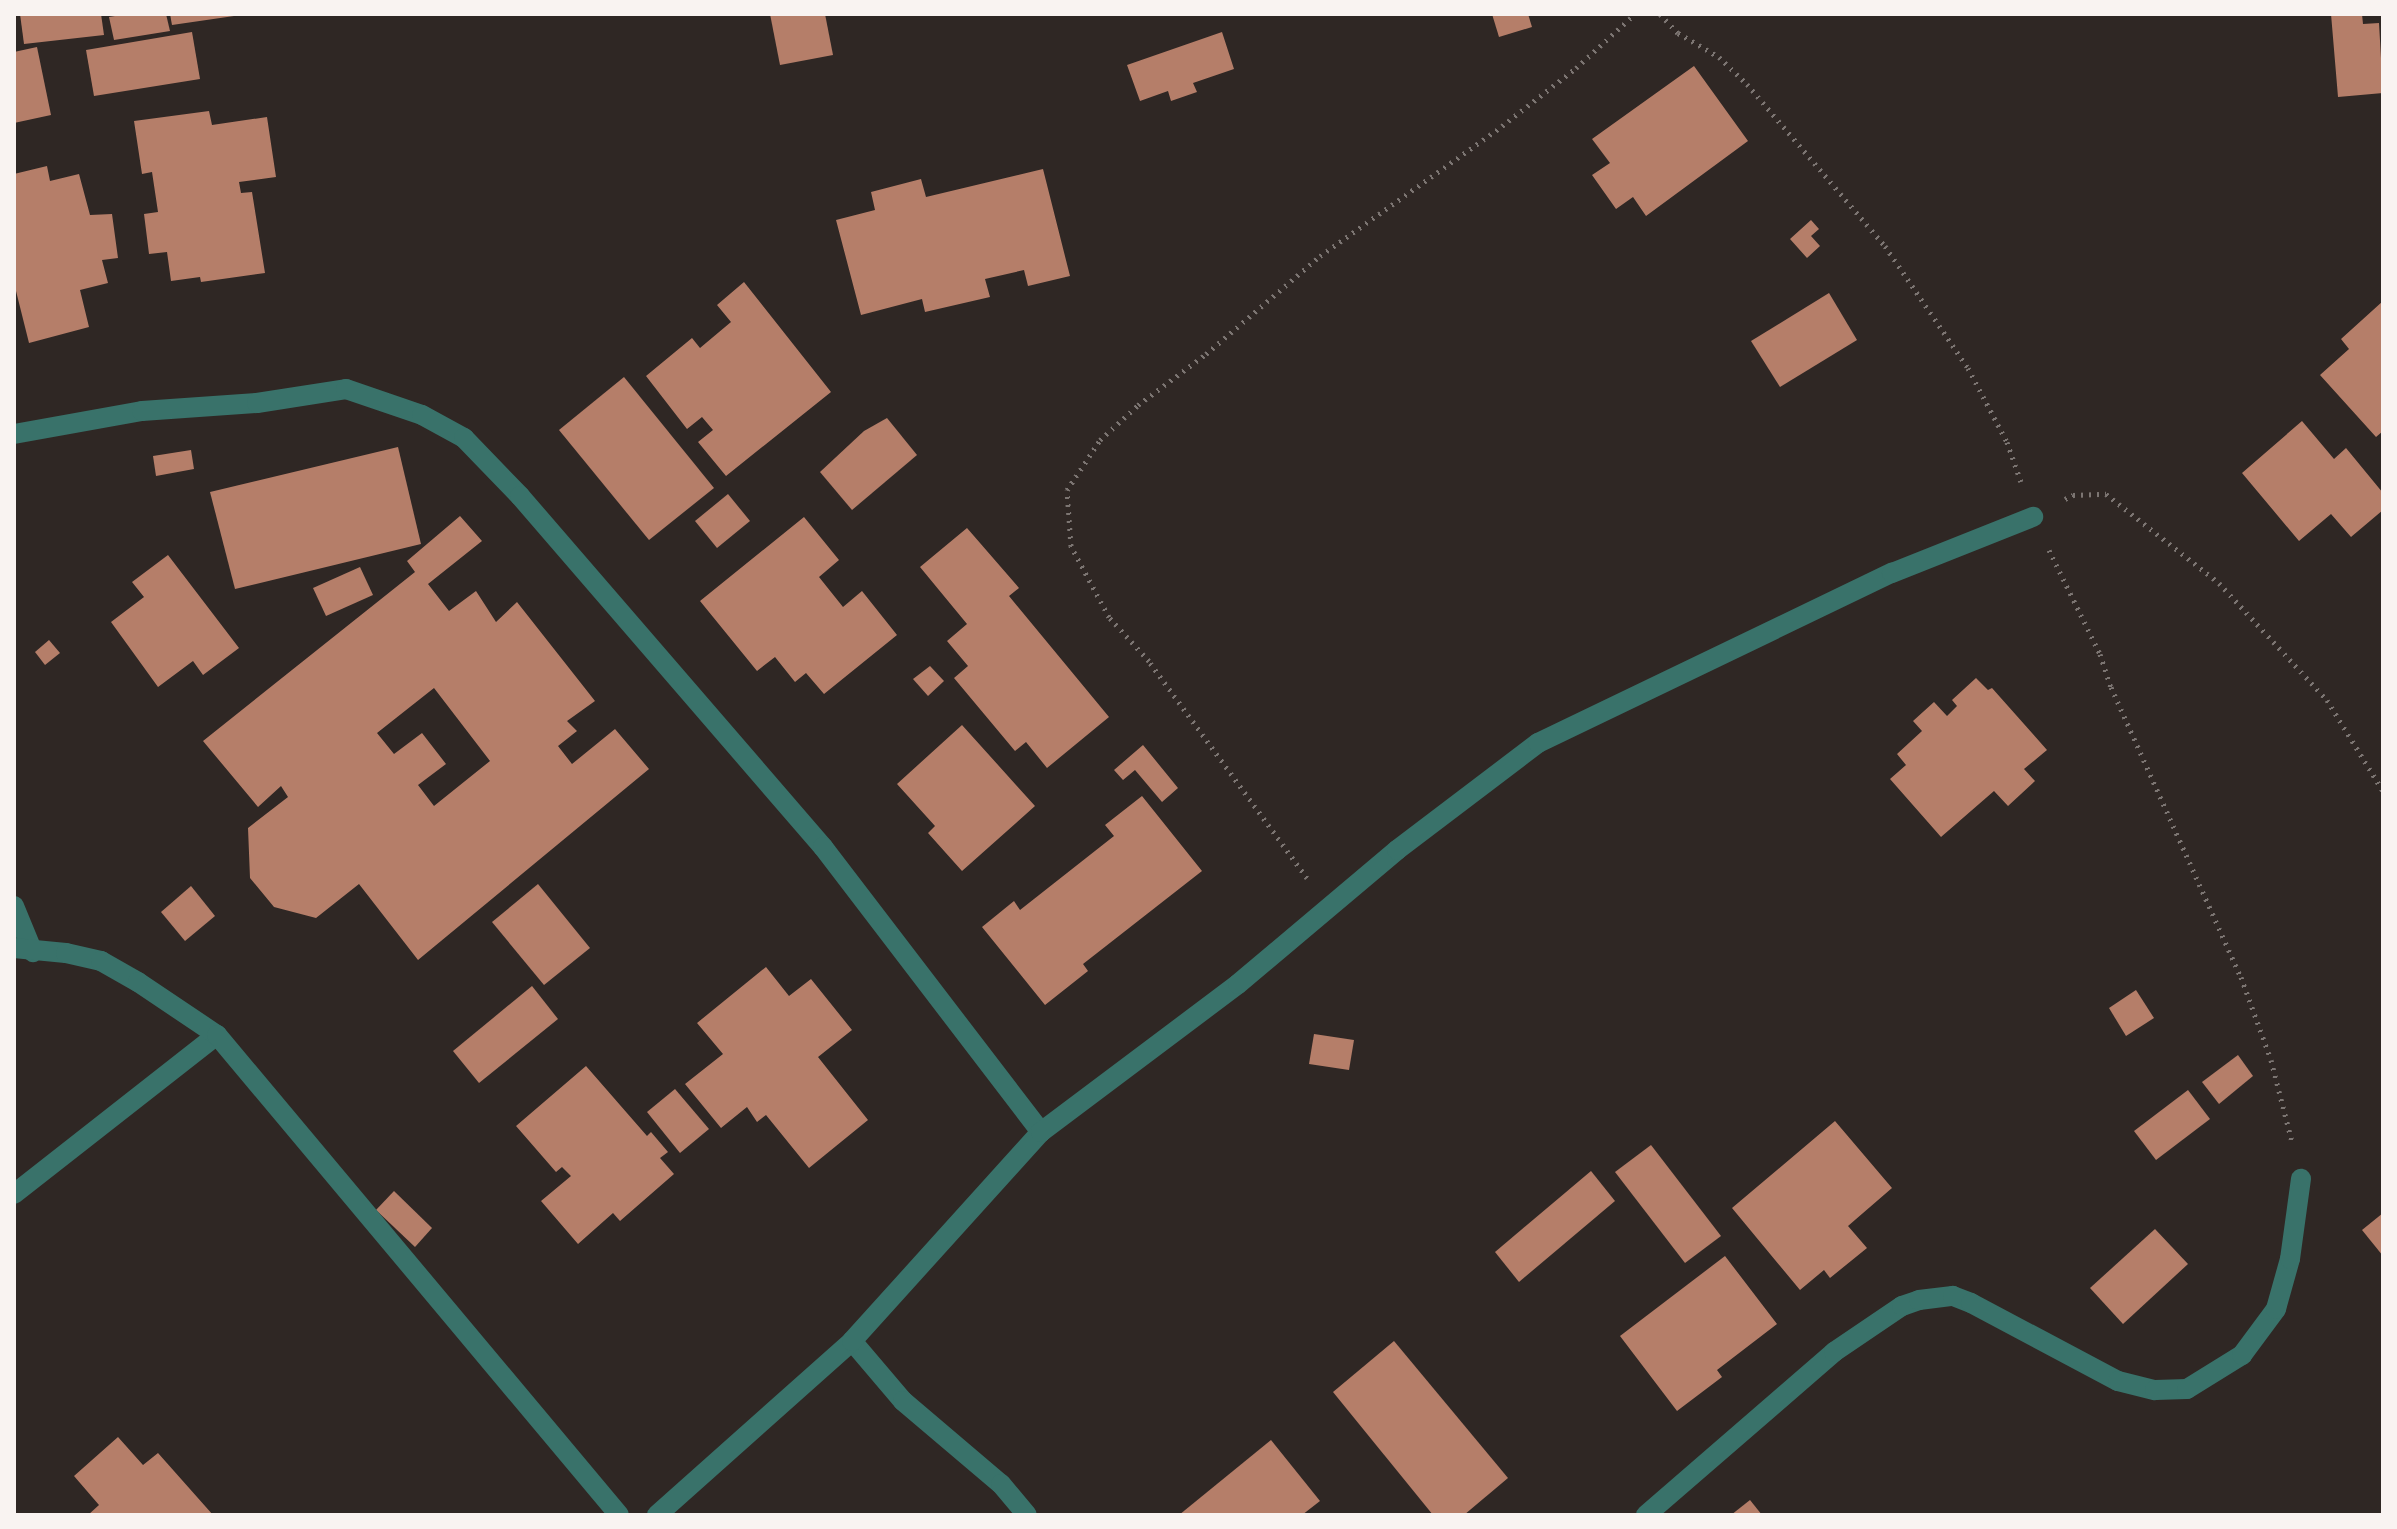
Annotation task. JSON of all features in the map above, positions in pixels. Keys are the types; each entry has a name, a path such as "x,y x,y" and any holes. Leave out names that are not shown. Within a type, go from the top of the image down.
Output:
{"street":[{"path":"14,434 142,411 257,403 346,389 422,415 464,438 520,496 823,847 1041,1132"},
{"path":"657,1515 852,1341 1041,1132 1238,984 1397,850 1538,743 1892,573 2033,517"},
{"path":"14,906 24,950 66,953 101,961 217,1035 619,1515"},
{"path":"14,1194 217,1035"},
{"path":"1646,1515 1834,1352 1902,1306 1919,1300 1953,1296 2118,1381 2155,1390 2187,1389 2242,1355 2276,1309 2290,1259 2301,1179"},
{"path":"852,1341 903,1401 1001,1484 1027,1515"}],"path":[{"path":"1329,908 1149,661 1109,617 1071,546 1067,490 1100,440 1138,405 1206,354 1320,256 1430,181 1576,68 1635,14"},
{"path":"1660,14 1678,33 1719,57 1747,84 1917,289 1968,368 2007,442 2033,517 2100,654 2111,687 2241,977 2271,1060 2301,1179"},
{"path":"2033,517 2073,495 2106,494 2126,508 2219,583 2269,634 2327,700 2383,791"}],"building":[{"path":"20,14 101,14 104,35 24,44"},
{"path":"166,14 170,31 114,40 109,17"},
{"path":"170,14 234,14 234,16 172,25"},
{"path":"770,14 825,14 833,55 780,65"},
{"path":"1492,14 1528,14 1532,27 1499,37"},
{"path":"2331,14 2362,14 2363,24 2379,23 2383,93 2338,97"},
{"path":"192,32 200,79 94,96 86,50"},
{"path":"1222,32 1234,69 1193,83 1197,92 1171,101 1168,91 1140,101 1127,65"},
{"path":"37,47 51,115 14,123 14,52"},
{"path":"1694,66 1748,141 1646,216 1633,197 1616,209 1592,175 1610,163 1592,139"},
{"path":"209,111 212,125 267,117 276,177 239,182 241,193 252,192 265,273 201,282 200,277 171,281 167,252 149,254 144,214 158,212 152,172 142,174 134,121"},
{"path":"47,166 50,181 79,174 90,215 112,214 118,258 102,260 108,283 80,290 89,327 29,343 14,283 14,174"},
{"path":"1043,169 1070,276 1028,286 1024,270 985,279 990,297 925,312 922,299 861,315 836,220 875,210 871,192 921,179 926,197"},
{"path":"1811,220 1819,229 1811,236 1820,246 1807,258 1790,239"},
{"path":"744,282 831,392 726,476 698,442 713,430 702,417 687,429 646,376 692,338 700,348 731,322 717,305"},
{"path":"1829,293 1857,340 1780,387 1751,341"},
{"path":"2383,301 2383,431 2376,437 2320,375 2349,349 2341,339"},
{"path":"624,377 714,488 649,540 559,430"},
{"path":"887,418 917,455 852,510 820,472 864,431"},
{"path":"2302,421 2334,459 2346,448 2383,493 2383,510 2351,537 2331,514 2299,541 2242,473"},
{"path":"398,447 421,544 235,589 210,492"},
{"path":"191,450 194,469 156,476 153,456"},
{"path":"728,494 750,521 717,548 695,521"},
{"path":"460,516 482,541 428,584 449,611 476,591 496,622 517,602 595,701 567,721 577,731 558,746 572,764 615,729 649,769 418,960 359,884 316,918 274,907 250,878 248,828 288,797 281,786 258,807 203,741 415,572 407,561","holes":["434,688 490,761 434,806 418,785 446,764 422,733 394,754 377,733"]},
{"path":"804,517 839,560 819,577 843,607 862,591 897,635 824,694 806,673 795,682 775,657 757,671 700,601"},
{"path":"967,528 1019,588 1009,596 1109,717 1047,768 1026,742 1015,751 954,678 968,666 947,641 967,624 920,567"},
{"path":"168,555 239,648 203,675 193,661 158,687 111,622 144,597 132,582"},
{"path":"360,567 373,595 326,616 313,588"},
{"path":"49,640 60,653 45,665 35,652"},
{"path":"930,666 944,681 928,696 913,679"},
{"path":"1976,678 1988,690 1992,688 2047,750 2024,769 2035,781 2008,806 1994,791 1941,837 1890,779 1906,765 1897,754 1922,731 1913,721 1934,702 1947,716 1957,706 1952,700"},
{"path":"962,725 1035,806 962,871 928,833 935,826 897,784"},
{"path":"1143,745 1178,788 1162,802 1135,770 1123,780 1114,770"},
{"path":"1142,796 1202,871 1083,964 1088,971 1045,1005 982,927 1014,901 1020,910 1114,836 1105,825"},
{"path":"538,884 590,948 544,985 492,922"},
{"path":"191,886 215,916 185,941 161,912"},
{"path":"766,967 789,996 811,979 852,1030 818,1057 868,1120 809,1168 766,1115 757,1122 747,1107 721,1128 685,1084 723,1054 697,1023"},
{"path":"532,986 558,1019 479,1083 453,1051"},
{"path":"2136,990 2154,1018 2126,1036 2109,1008"},
{"path":"1314,1034 1354,1040 1349,1070 1309,1064"},
{"path":"2238,1055 2253,1076 2219,1104 2202,1082"},
{"path":"586,1066 647,1136 651,1132 668,1152 660,1158 674,1174 620,1221 613,1213 578,1244 541,1201 571,1176 562,1167 556,1172 516,1126"},
{"path":"675,1089 709,1129 680,1153 647,1112"},
{"path":"2188,1090 2210,1119 2156,1160 2134,1131"},
{"path":"1835,1121 1892,1188 1848,1226 1867,1248 1830,1278 1824,1270 1800,1290 1732,1208"},
{"path":"1651,1145 1721,1236 1685,1263 1615,1172"},
{"path":"1591,1171 1615,1201 1519,1282 1495,1252"},
{"path":"394,1191 432,1228 415,1247 376,1210"},
{"path":"2383,1213 2383,1256 2362,1230"},
{"path":"2155,1229 2188,1264 2123,1324 2090,1288"},
{"path":"1725,1256 1777,1324 1717,1370 1722,1377 1677,1411 1620,1336"},
{"path":"1394,1341 1508,1478 1464,1515 1433,1515 1333,1392"},
{"path":"118,1437 143,1465 158,1453 213,1515 88,1515 99,1505 74,1476"},
{"path":"1271,1440 1320,1501 1302,1515 1179,1515"},
{"path":"1750,1500 1762,1515 1731,1515"}]}
